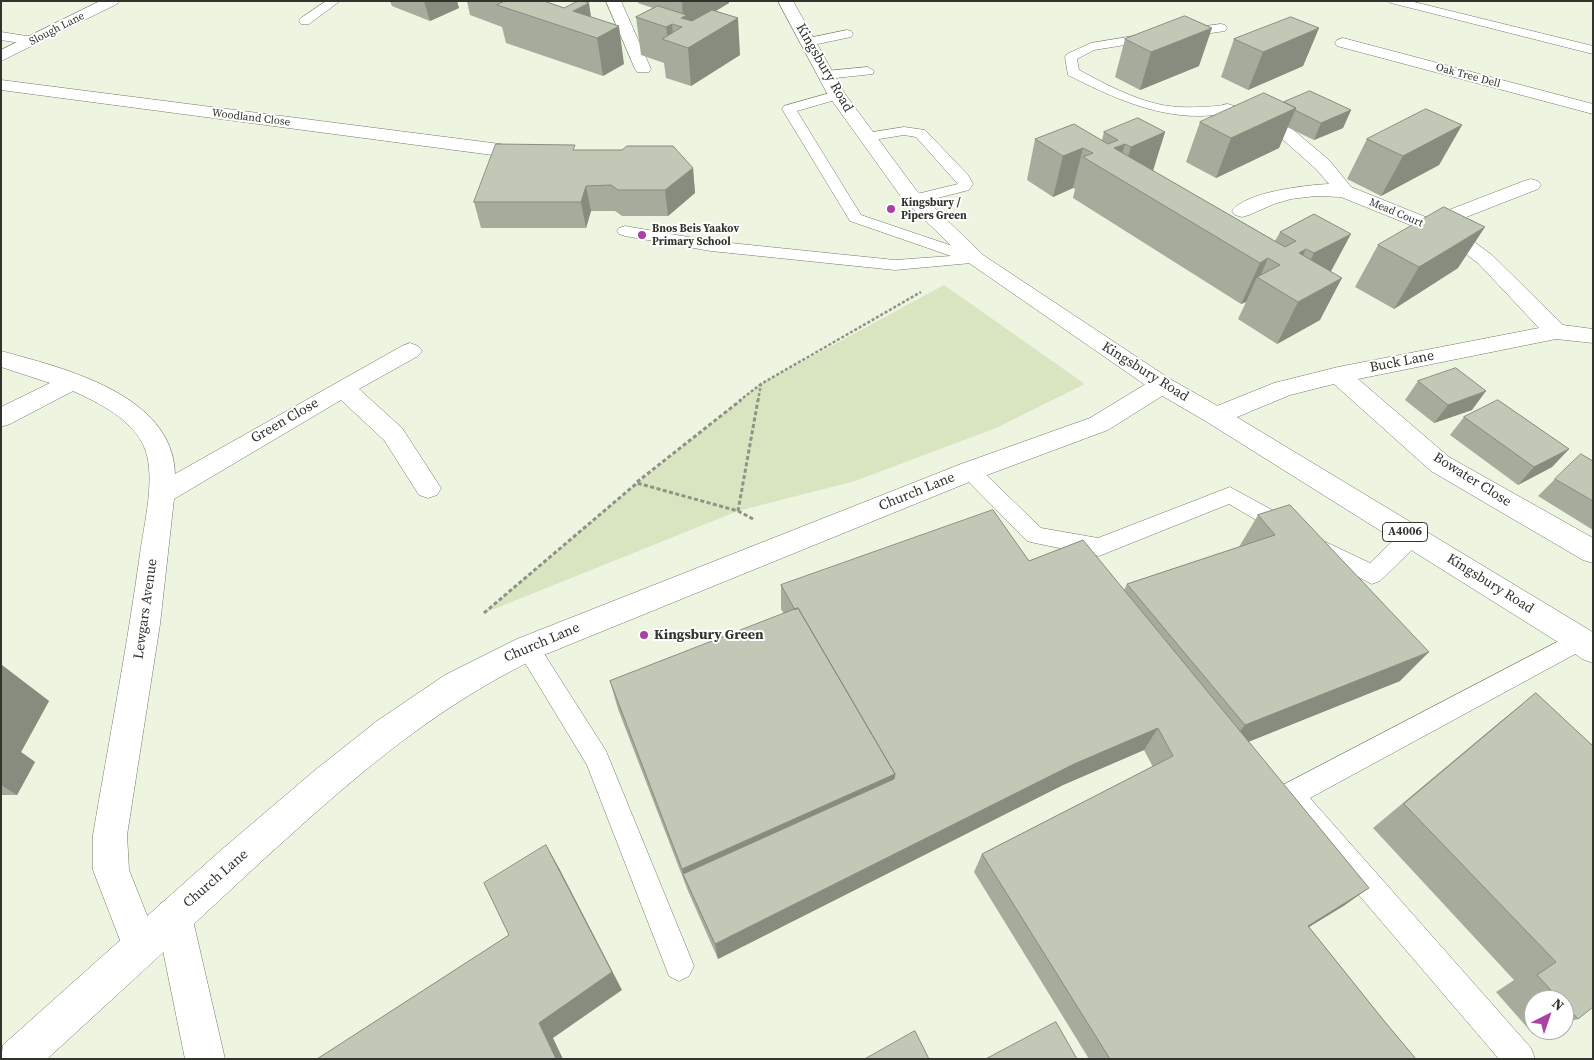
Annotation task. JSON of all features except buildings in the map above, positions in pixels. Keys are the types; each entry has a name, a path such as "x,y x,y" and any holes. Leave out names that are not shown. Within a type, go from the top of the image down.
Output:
{"street":[{"name":"Slough Lane","path":"1,56 33,42 112,1"},
{"path":"613,1 643,69"},
{"name":"Kingsbury Road","path":"785,1 837,95 909,194 976,259 1162,385 1412,536 1586,645"},
{"name":"Oak Tree Dell","path":"1343,43 1593,109"},
{"name":"Woodland Close","path":"1,85 500,150"},
{"name":"Mead Court","path":"1228,109 1278,126 1323,165 1344,191 1452,235 1485,259 1556,332"},
{"path":"1426,226 1531,185"},
{"path":"1242,211 1265,199 1314,189 1344,191"},
{"name":"Buck Lane","path":"1216,416 1283,389 1338,375 1556,332 1593,336"},
{"name":"Green Close","path":"161,494 410,351"},
{"name":"Lewgars Avenue","path":"1,359 70,382 107,397 129,412 146,428 156,444 160,458 161,494 149,604 110,835 111,870 141,948"},
{"name":"Bowater Close","path":"1338,375 1440,464 1593,552"},
{"path":"1,418 70,382"},
{"name":"Church Lane","path":"17,1059 174,916 354,757 438,697 505,658 528,648 970,471 1099,424 1162,385"},
{"path":"343,388 393,434 428,488"},
{"path":"174,916 206,1059"}],"lane":[{"path":"305,21 334,1"},
{"path":"1395,1 1593,50"},
{"path":"1221,28 1091,47 1071,57 1073,72 1110,90 1162,109 1197,112 1228,109"},
{"path":"808,42 847,34"},
{"path":"1,36 33,42"},
{"path":"826,75 868,71"},
{"path":"837,95 789,108 855,218 976,259"},
{"path":"867,137 904,131 920,133 963,178 966,184 964,187 914,199"},
{"path":"625,231 711,246 895,265 976,259"},
{"path":"970,471 1034,534 1099,547 1230,495 1372,575 1412,536"},
{"path":"1520,1059 1290,795 1586,645"},
{"path":"528,648 597,759 679,966"}],"path":[{"path":"484,613 637,482 761,384 976,259"},
{"path":"637,482 738,511 761,384"}],"green space":[{"path":"944,285 1085,384 996,428 855,481 738,511 484,613 637,483 761,384"}],"place":[{"name":"Kingsbury / Pipers Green","path":"891,209"},
{"name":"Bnos Beis Yaakov Primary School","path":"642,235"},
{"name":"Kingsbury Green","path":"644,635"}]}
